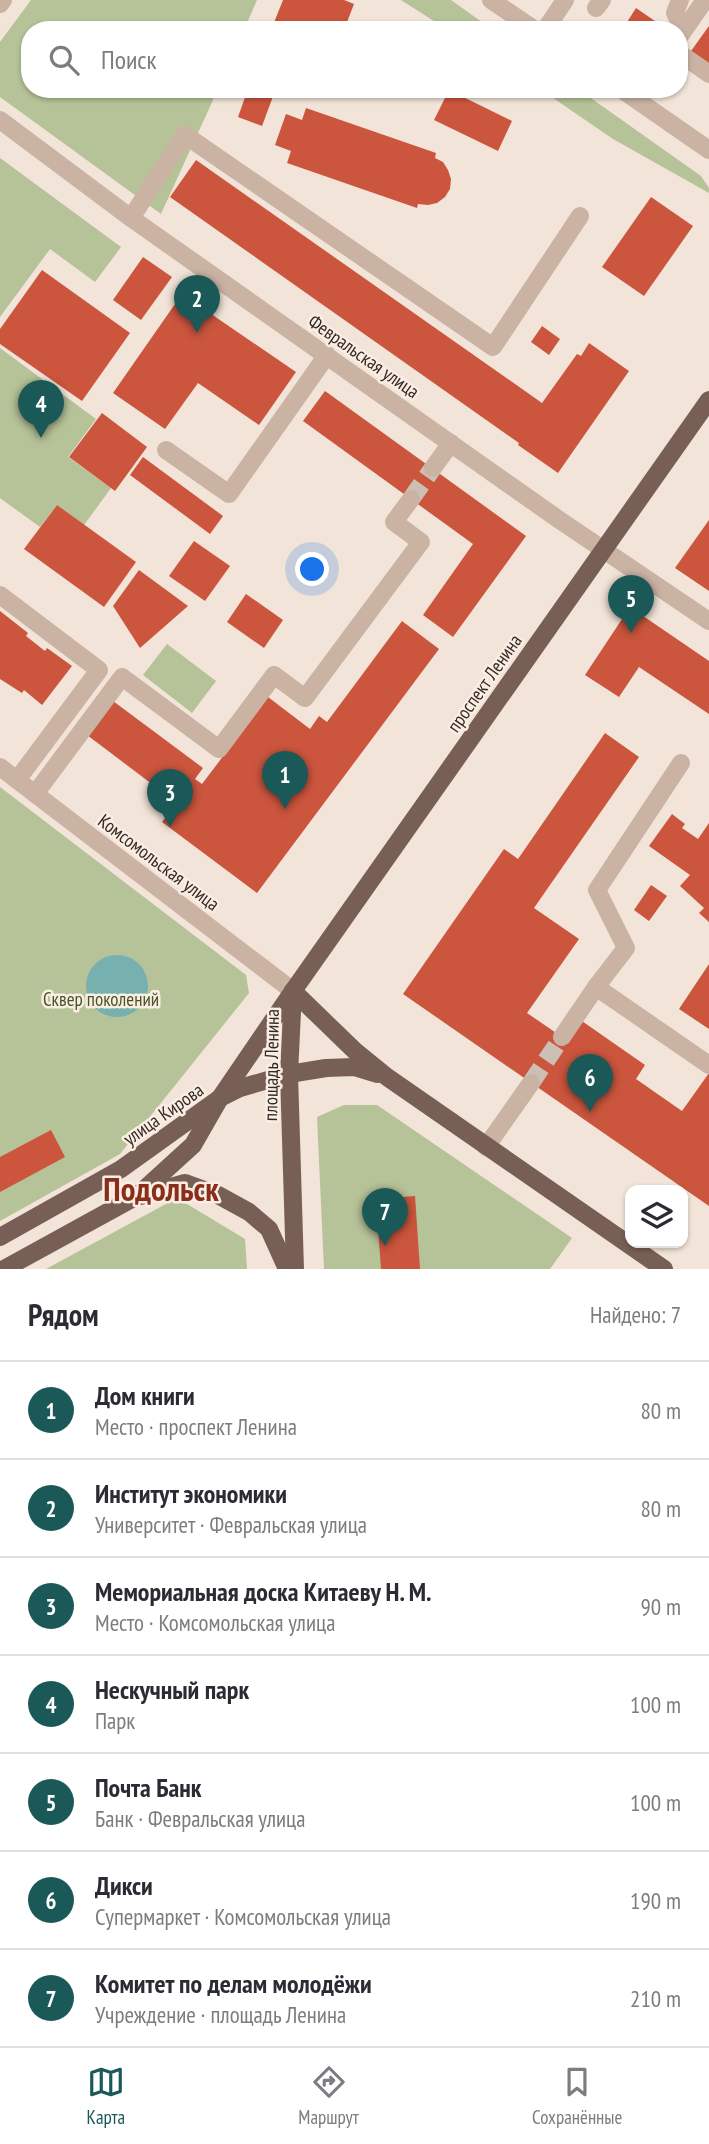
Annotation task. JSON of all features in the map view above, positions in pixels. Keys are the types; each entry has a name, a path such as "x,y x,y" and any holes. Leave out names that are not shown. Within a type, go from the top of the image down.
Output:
{"main road":[{"name":"проспект Ленина","path":"293,991 709,400"},
{"name":"площадь Ленина","path":"293,991 289,1074 295,1269"},
{"name":"площадь Ленина","path":"220,1098 293,991"},
{"path":"293,991 355,1051 387,1077 664,1269"},
{"path":"220,1098 240,1088 289,1074 326,1068 354,1067 387,1077"},
{"name":"улица Кирова","path":"4,1269 137,1196 193,1145 220,1098"},
{"name":"улица Кирова","path":"0,1237 121,1169 220,1098"},
{"path":"137,1196 185,1183 218,1195 250,1212 269,1229 288,1269"}],"street":[{"path":"491,0 521,21"},
{"path":"550,21 565,0"},
{"path":"679,21 675,13 680,0"},
{"path":"688,24 705,0"},
{"path":"688,59 709,74"},
{"path":"640,98 709,150"},
{"name":"Февральская улица","path":"0,120 131,218 709,621"},
{"path":"131,218 185,135 493,347 580,216"},
{"path":"166,450 229,494 327,355"},
{"path":"433,468 451,443"},
{"path":"35,794 122,677 219,749 274,675 305,698 421,542 394,522 411,499"},
{"path":"0,595 99,670 18,780"},
{"path":"562,1037 626,948 597,890 681,763"},
{"name":"Комсомольская улица","path":"0,767 293,991"},
{"path":"596,987 709,1065"},
{"path":"486,1147 531,1083"}],"green space":[{"path":"31,0 257,0 248,21 21,21 21,98 214,98 161,214 0,97 0,42"},
{"path":"401,0 451,0 480,21 434,21"},
{"path":"553,98 591,98 701,176 709,188 709,193 613,139"},
{"path":"0,158 121,247 95,282 50,249 0,317"},
{"path":"0,348 96,419 68,457 111,488 84,525 57,505 40,527 0,498"},
{"path":"167,644 216,681 192,713 143,675"},
{"name":"Сквер поколений","path":"0,787 246,975 249,993 120,1154 0,1221"},
{"path":"344,1105 377,1105 572,1238 550,1269 324,1269 317,1117"},
{"path":"177,1198 245,1239 247,1269 46,1269"}],"water":[{"path":"117,955 129,957 139,964 146,974 146,998 139,1008 129,1015 117,1017 105,1015 95,1008 88,998 86,986 88,974 95,964 105,957"}],"building":[{"path":"283,0 344,0 354,4 347,21 275,21"},
{"path":"636,8 655,21 628,21"},
{"path":"709,26 709,63 691,51"},
{"path":"245,98 272,98 262,126 238,117"},
{"path":"445,98 465,98 512,121 498,151 434,120"},
{"path":"306,108 436,153 435,158 443,162 448,170 450,189 437,203 418,204 417,208 287,163 291,151 275,145 286,114 302,120"},
{"path":"196,160 542,403 577,354 581,356 589,343 629,371 558,473 170,197"},
{"path":"651,197 693,226 644,296 602,267"},
{"path":"143,257 172,277 141,320 113,300"},
{"path":"42,270 130,333 82,401 0,344 0,329"},
{"path":"182,294 296,372 259,425 198,383 165,429 113,393"},
{"path":"542,326 560,339 549,355 531,342"},
{"path":"325,391 526,536 453,637 423,615 473,544 303,421"},
{"path":"102,413 147,447 115,491 69,457"},
{"path":"143,457 223,516 210,534 130,475"},
{"path":"57,505 136,562 104,607 24,549"},
{"path":"709,520 709,591 675,568"},
{"path":"194,541 230,566 205,601 169,576"},
{"path":"139,570 188,606 140,648 113,606"},
{"path":"246,594 283,620 264,648 227,622"},
{"path":"630,607 709,661 709,714 639,667 619,697 585,675"},
{"path":"0,611 28,633 26,636 45,651 47,648 72,666 42,705 24,690 22,693 0,679"},
{"path":"402,621 439,649 257,893 162,822 177,803 87,735 113,701 203,768 195,779 202,784 268,697 310,729 319,716 327,722"},
{"path":"605,733 639,757 534,908 579,939 527,1013 565,1039 579,1019 645,1065 636,1079 682,1111 709,1073 709,1206 688,1191 688,1185 679,1185 403,994 504,849 518,859"},
{"path":"672,814 685,824 682,828 698,839 709,823 709,922 699,913 704,908 680,886 690,875 649,846"},
{"path":"651,885 667,896 649,921 634,910"},
{"path":"709,964 709,1029 679,1009"},
{"path":"51,1130 65,1157 0,1192 0,1157"},
{"path":"415,1196 420,1269 381,1269 376,1199"}],"tunnel":[{"path":"411,499 433,468"},
{"path":"531,1083 562,1037"}],"place":[{"name":"Институт экономики","path":"197,333"},
{"name":"Нескучный парк","path":"41,438"},
{"name":"Почта Банк","path":"631,633"},
{"name":"Дом книги","path":"285,809"},
{"name":"Мемориальная доска Китаеву Н. М.","path":"170,827"},
{"name":"Дикси","path":"590,1112"},
{"name":"Комитет по делам молодёжи","path":"385,1246"}],"district":[{"name":"Подольск","path":"161,1188"}]}
